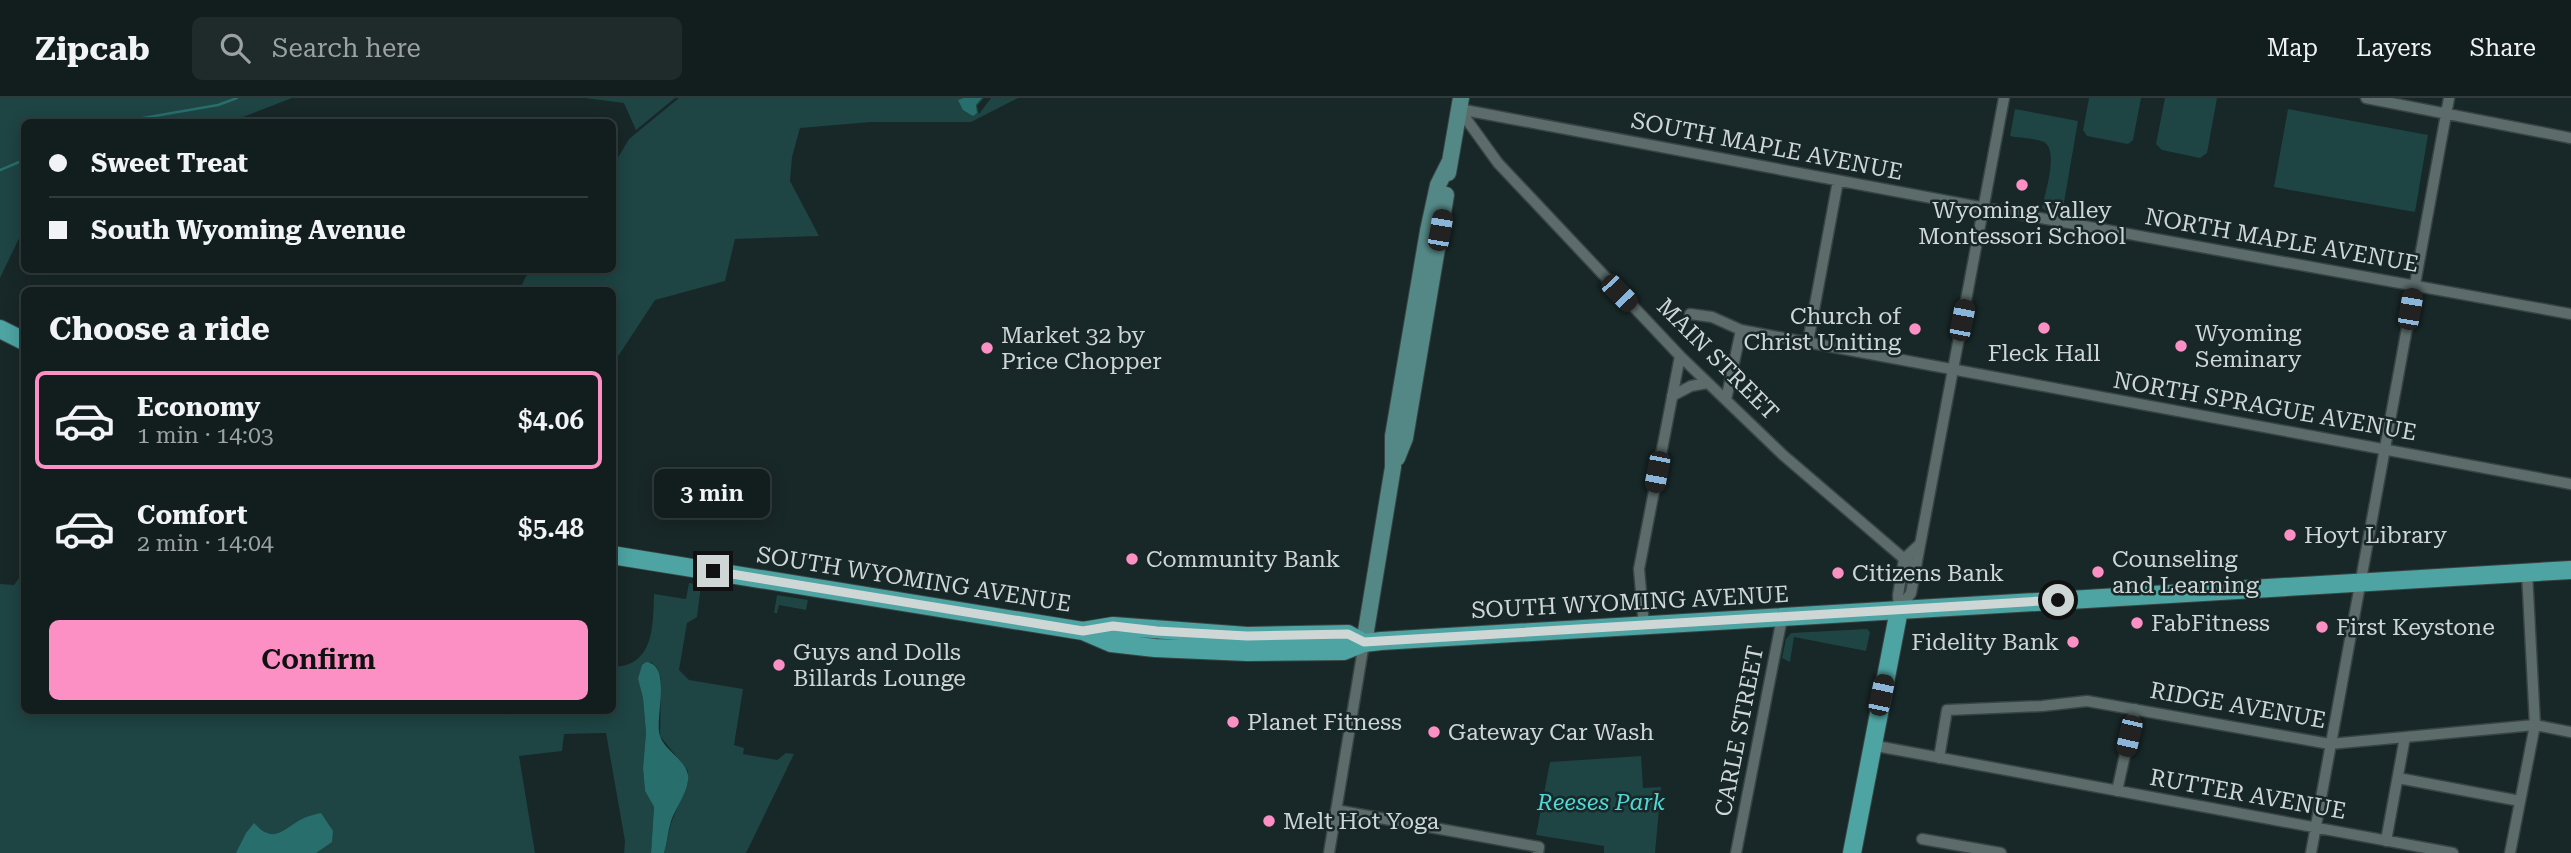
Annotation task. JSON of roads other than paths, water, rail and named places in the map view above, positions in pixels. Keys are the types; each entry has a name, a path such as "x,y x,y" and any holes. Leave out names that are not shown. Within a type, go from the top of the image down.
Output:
{"main road":[{"path":"0,328 21,339"},
{"name":"SOUTH WYOMING AVENUE","path":"616,556 1083,631 1113,626 1237,636 1348,634 1364,642 2571,570"},
{"path":"1852,853 1899,610"}],"street":[{"path":"1899,610 1912,593 2004,98"},
{"path":"2366,98 2571,138"},
{"path":"2311,853 2449,98"},
{"path":"1329,853 1393,467 1405,438 1448,187 1448,163 1460,103"},
{"name":"SOUTH MAPLE AVENUE","path":"1460,103 1838,181 1985,208"},
{"name":"MAIN STREET","path":"1460,103 1498,163 1680,356 1797,467 1916,569"},
{"path":"1808,342 1838,181"},
{"name":"NORTH MAPLE AVENUE","path":"1985,208 2571,314"},
{"path":"1690,314 1712,317 1741,330 1726,400"},
{"name":"NORTH SPRAGUE AVENUE","path":"1741,330 2571,484"},
{"path":"1644,626 1639,569 1680,356"},
{"path":"1672,396 1691,386 1708,383"},
{"path":"1899,610 1898,595 1904,559 1920,544"},
{"path":"2510,853 2535,725 2528,573"},
{"name":"CARLE STREET","path":"1736,853 1782,618"},
{"name":"RIDGE AVENUE","path":"1939,758 1947,710 2042,706 2087,701 2330,744 2535,725 2571,732"},
{"path":"2117,791 2135,709"},
{"path":"2386,841 2405,737"},
{"name":"RUTTER AVENUE","path":"1871,745 2453,853"},
{"path":"2398,778 2520,801"},
{"path":"1336,810 1539,850"},
{"path":"1922,839 2001,853"}],"waterway":[{"path":"137,119 218,105 237,98"},
{"path":"0,170 21,161"}],"place":[{"name":"Wyoming Valley Montessori School","path":"2022,185"},
{"name":"Fleck Hall","path":"2044,328"},
{"name":"Church of Christ Uniting","path":"1915,329"},
{"name":"Wyoming Seminary","path":"2181,346"},
{"name":"Market 32 by Price Chopper","path":"987,348"},
{"name":"Hoyt Library","path":"2290,535"},
{"name":"Community Bank","path":"1132,559"},
{"name":"Counseling and Learning","path":"2098,572"},
{"name":"Citizens Bank","path":"1838,573"},
{"name":"FabFitness","path":"2137,623"},
{"name":"First Keystone","path":"2322,627"},
{"name":"Fidelity Bank","path":"2073,642"},
{"name":"Guys and Dolls Billards Lounge","path":"779,665"},
{"name":"Planet Fitness","path":"1233,722"},
{"name":"Gateway Car Wash","path":"1434,732"},
{"name":"Melt Hot Yoga","path":"1269,821"}],"park label":[{"name":"Reeses Park","path":"1601,802"}]}
